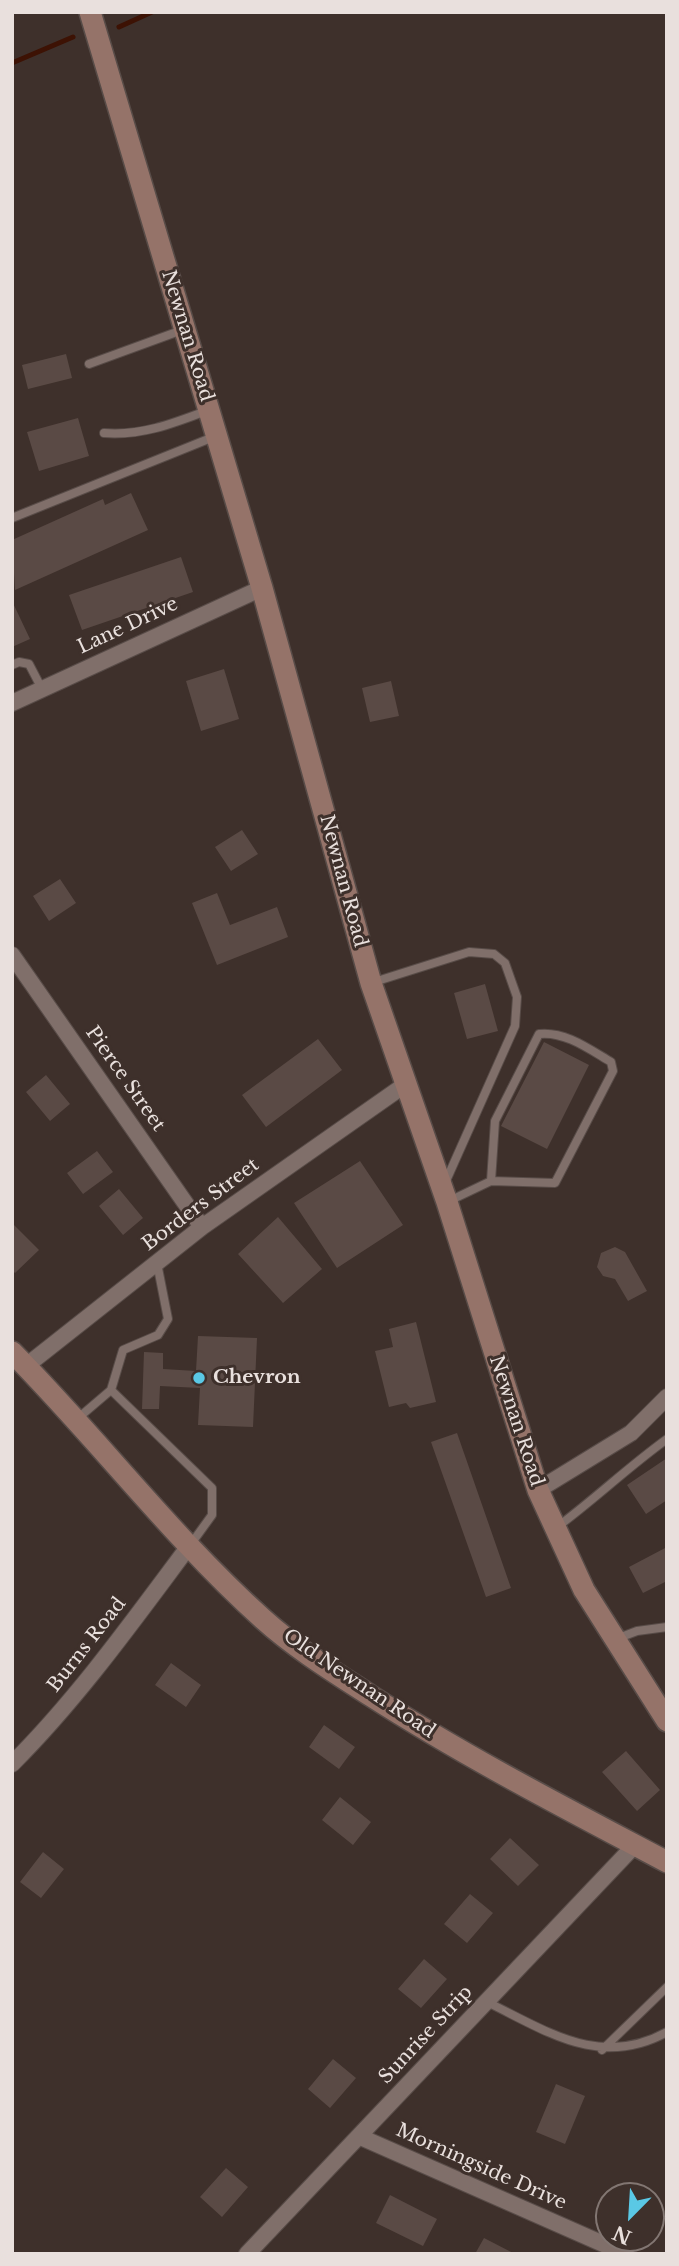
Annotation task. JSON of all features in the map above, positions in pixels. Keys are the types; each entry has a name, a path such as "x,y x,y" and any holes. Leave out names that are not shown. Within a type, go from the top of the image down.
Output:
{"main road":[{"name":"Newnan Road","path":"90,12 262,588 371,983 445,1195 538,1490 584,1590 613,1640 667,1721"},
{"name":"Old Newnan Road","path":"19,1359 189,1546 264,1620 328,1669 500,1774 667,1862"}],"street":[{"name":"Lane Drive","path":"12,702 262,588"},
{"name":"Pierce Street","path":"12,955 202,1227"},
{"name":"Borders Street","path":"19,1359 406,1084"},
{"path":"538,1490 631,1433 667,1397"},
{"name":"Burns Road","path":"12,1764 47,1729 95,1670 189,1546"},
{"name":"Sunrise Strip","path":"247,2254 635,1845"},
{"name":"Morningside Drive","path":"364,2131 365,2139 626,2254"}],"lane":[{"path":"89,364 185,329"},
{"path":"104,433 128,435 172,424 209,410"},
{"path":"12,518 216,436"},
{"path":"12,665 19,662 29,664 42,689"},
{"path":"371,983 469,952 494,954 505,963 517,997 515,1027 445,1195"},
{"path":"445,1195 491,1181 555,1183 613,1071 611,1062 581,1044 551,1032 539,1034 495,1121 491,1181"},
{"path":"74,1421 111,1390 123,1350 158,1335 168,1319 157,1263"},
{"path":"111,1390 212,1488 212,1515 189,1546"},
{"path":"555,1529 597,1498 624,1470 667,1439"},
{"path":"613,1640 636,1631 667,1627"},
{"path":"603,2050 667,1987"},
{"path":"486,2002 547,2031 603,2050 654,2039 667,2032"}],"building":[{"path":"66,354 72,378 28,389 22,365"},
{"path":"78,418 89,456 39,471 27,432"},
{"path":"131,493 148,530 15,590 12,540 103,499 105,505"},
{"path":"181,557 193,592 82,630 69,595"},
{"path":"12,601 30,639 12,647"},
{"path":"224,669 239,719 201,731 186,681"},
{"path":"391,681 399,716 370,722 362,688"},
{"path":"242,830 258,854 231,871 215,847"},
{"path":"60,879 76,903 49,921 33,896"},
{"path":"217,893 230,925 277,907 288,937 217,965 192,903"},
{"path":"485,984 498,1031 467,1039 454,993"},
{"path":"318,1039 342,1070 266,1127 242,1095"},
{"path":"544,1042 589,1065 547,1149 501,1126"},
{"path":"46,1075 70,1104 50,1121 26,1092"},
{"path":"97,1151 113,1172 83,1194 67,1173"},
{"path":"360,1161 403,1225 337,1268 294,1203"},
{"path":"119,1189 143,1218 123,1235 99,1206"},
{"path":"278,1217 322,1269 283,1303 238,1254"},
{"path":"12,1223 39,1250 15,1273 12,1270"},
{"path":"615,1247 625,1252 647,1291 628,1301 615,1279 603,1276 597,1267 601,1253"},
{"path":"416,1322 436,1402 410,1408 406,1403 389,1407 375,1351 393,1347 389,1329"},
{"name":"Chevron","path":"198,1336 257,1338 253,1427 198,1425 200,1388 160,1386 159,1409 142,1409 144,1352 163,1353 163,1369 196,1371"},
{"path":"457,1433 511,1588 486,1597 431,1442"},
{"path":"667,1458 667,1500 646,1514 627,1485"},
{"path":"667,1547 667,1581 643,1593 629,1567"},
{"path":"171,1663 201,1685 186,1707 155,1685"},
{"path":"324,1725 355,1747 339,1769 309,1747"},
{"path":"626,1751 660,1790 637,1811 602,1772"},
{"path":"340,1797 371,1822 353,1845 322,1820"},
{"path":"510,1838 539,1865 518,1886 490,1859"},
{"path":"43,1852 64,1869 41,1898 20,1882"},
{"path":"470,1894 493,1913 467,1943 444,1924"},
{"path":"424,1959 447,1979 421,2008 398,1989"},
{"path":"333,2059 356,2078 330,2108 308,2089"},
{"path":"556,2084 585,2096 565,2144 536,2132"},
{"path":"226,2168 248,2187 222,2217 200,2197"},
{"path":"390,2195 437,2219 423,2246 376,2223"},
{"path":"484,2238 515,2254 475,2254"}],"waterway":[{"path":"119,27 152,12"},
{"path":"12,63 73,37"}],"place":[{"name":"Chevron","path":"199,1378"}]}
